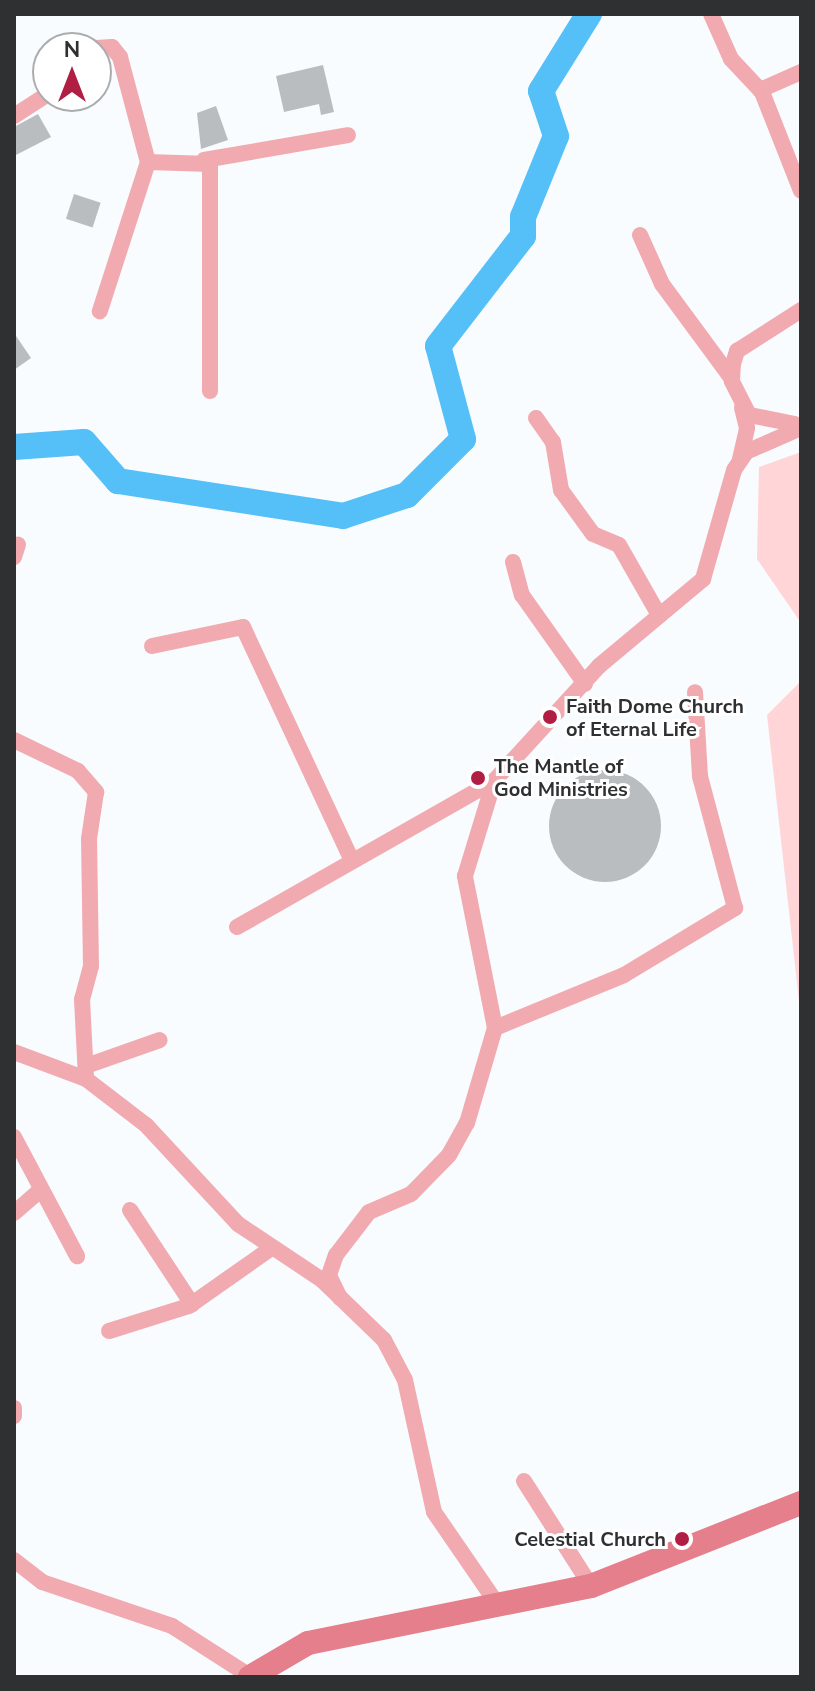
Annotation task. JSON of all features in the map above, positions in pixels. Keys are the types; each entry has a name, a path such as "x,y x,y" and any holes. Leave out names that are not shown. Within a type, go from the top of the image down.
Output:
{"street":[{"path":"711,14 731,59 760,90 801,191"},
{"path":"100,311 148,162 120,57 112,47"},
{"path":"760,90 801,72"},
{"path":"14,116 32,104"},
{"path":"148,162 204,160 348,135"},
{"path":"204,160 212,172 210,391"},
{"path":"237,927 494,781 585,684 710,568 747,428 732,381 662,284 640,235"},
{"path":"732,381 737,351 801,310"},
{"path":"740,402 756,420 801,426"},
{"path":"536,418 553,442 561,490 593,534 619,545 659,615"},
{"path":"734,470 746,452 801,426"},
{"path":"513,562 522,595 585,684"},
{"path":"152,646 243,627 352,861"},
{"path":"495,1028 624,975 735,908 700,776 695,692"},
{"path":"14,740 78,771 96,792 89,839 91,966 82,999 86,1073"},
{"path":"340,1298 329,1275 336,1255 369,1212 411,1194 449,1155 467,1123 495,1028 465,876 494,781"},
{"path":"86,1073 160,1040"},
{"path":"14,1052 86,1073 146,1125 270,1249 340,1298 397,1360 430,1502 500,1608"},
{"path":"14,1137 39,1191 77,1256"},
{"path":"14,1213 39,1191"},
{"path":"130,1210 192,1304"},
{"path":"109,1331 192,1304 270,1249"},
{"path":"14,1408 14,1416"},
{"path":"524,1481 591,1586"},
{"path":"14,1560 42,1582 172,1626 250,1677 308,1643 500,1608 591,1586 801,1503"}],"shaded area":[{"path":"801,452 801,623 757,559 759,467"},
{"path":"801,681 801,1019 767,715"}],"building":[{"path":"323,65 334,112 321,115 319,104 284,112 276,76"},
{"path":"216,106 228,140 201,149 197,113"},
{"path":"38,114 51,137 14,156 14,127"},
{"path":"74,194 101,203 93,227 66,219"},
{"path":"14,333 31,358 14,370"},
{"path":"605,770 626,775 644,787 656,805 661,826 656,847 644,865 626,877 605,882 584,877 566,865 554,847 549,826 554,805 566,787 584,775"}],"waterway":[{"path":"14,447 84,442 118,481 343,516 407,495 463,439 438,346 523,236 523,217 556,136 541,91 589,14"}],"place":[{"name":"Faith Dome Church of Eternal Life","path":"550,717"},
{"name":"The Mantle of God Ministries","path":"478,778"},
{"name":"Celestial Church","path":"682,1539"}]}
